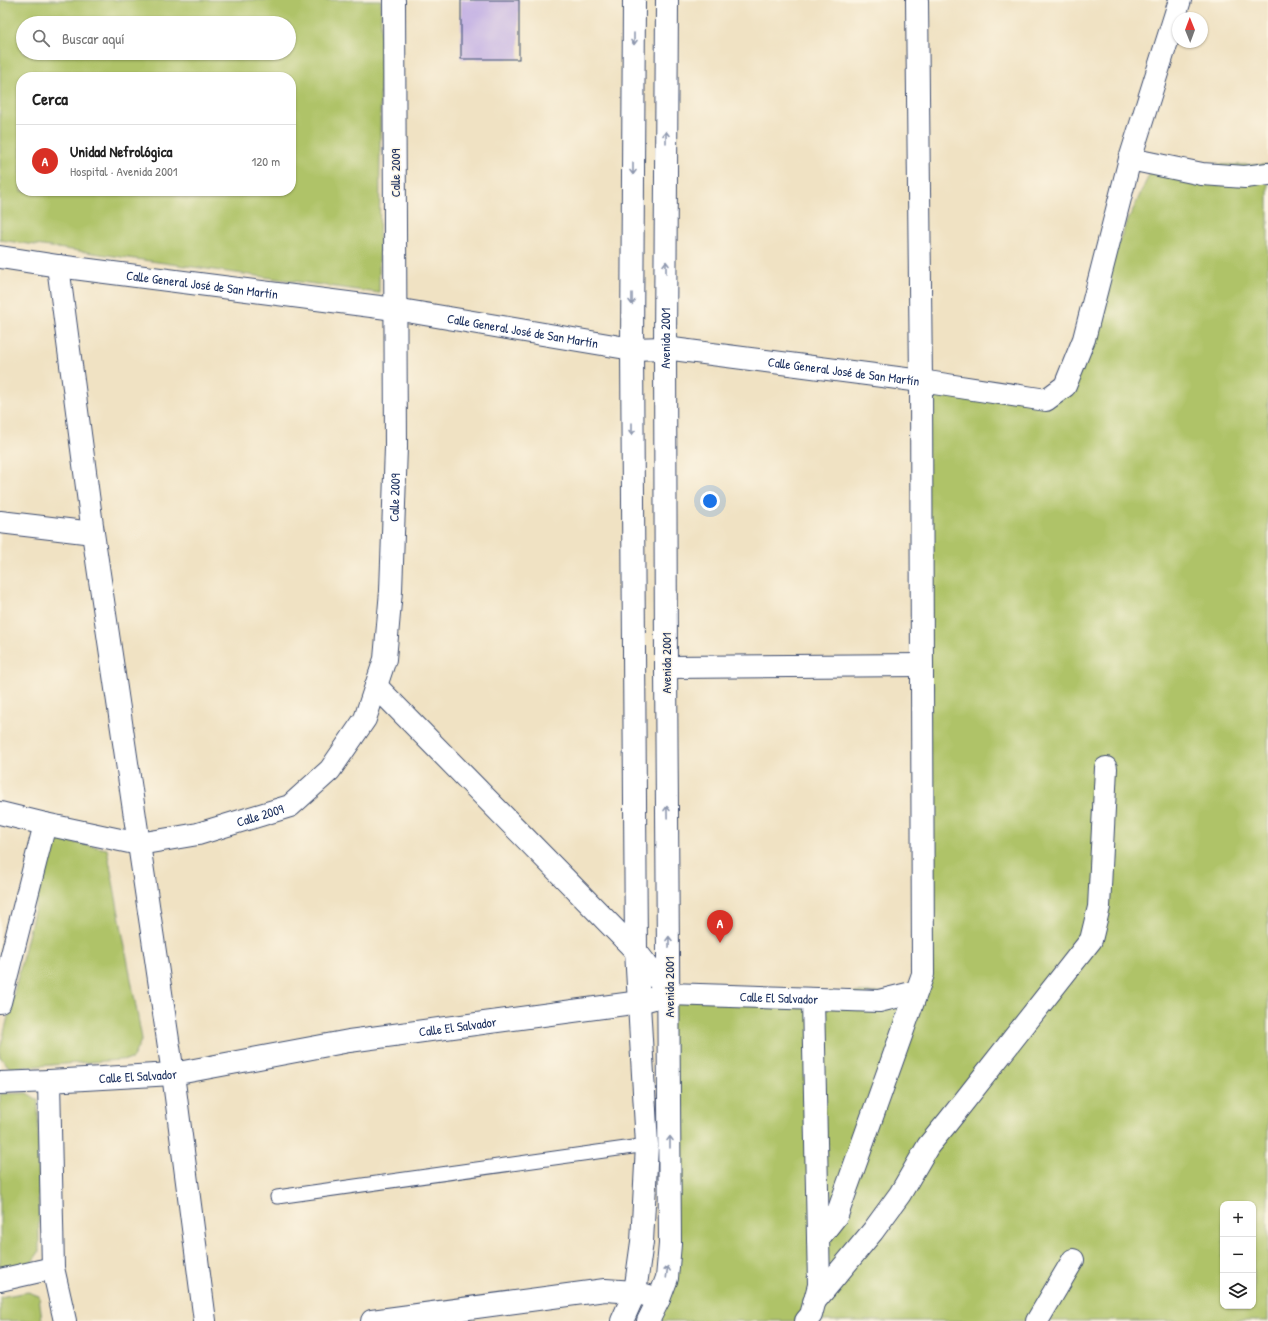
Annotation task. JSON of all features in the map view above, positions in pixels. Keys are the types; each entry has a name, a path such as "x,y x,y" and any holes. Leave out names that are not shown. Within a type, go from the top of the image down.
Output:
{"street":[{"name":"Calle 2009","path":"139,844 198,834 290,806 330,770 365,719 385,659 391,592 396,447 394,0"},
{"path":"622,1321 635,1292 642,1242 647,1145 636,951 632,349 634,0"},
{"name":"Avenida 2001","path":"648,1321 667,1278 670,1244 666,666 666,0"},
{"path":"818,1239 837,1215 923,974 921,381 917,0"},
{"path":"1180,0 1130,160 1202,174 1244,176 1268,174"},
{"name":"Calle General José de San Martín","path":"0,257 58,266 395,309 632,349 665,348 921,381 1046,400 1065,386 1084,339 1130,160"},
{"path":"58,266 93,533 173,1074 205,1321"},
{"path":"0,522 93,533"},
{"path":"666,666 922,665"},
{"path":"376,686 636,951 669,994"},
{"path":"810,1311 900,1194 928,1146 1091,940 1100,907 1106,768"},
{"path":"0,813 139,844"},
{"path":"0,1002 45,824"},
{"name":"Calle El Salvador","path":"0,1082 48,1081 173,1074 349,1041 640,1002 669,994 879,1001 916,992"},
{"path":"810,1311 819,1285 814,999"},
{"path":"48,1081 53,1268 66,1321"},
{"path":"1037,1321 1073,1260"},
{"path":"0,1280 53,1268"},
{"path":"372,1321 605,1290 635,1292 659,1299"}],"lane":[{"path":"277,1197 647,1145"}],"green space":[{"path":"0,0 381,0 379,293 0,240"},
{"path":"1154,164 1268,165 1268,1321 660,1321 669,994 916,992 921,381 1046,400"},
{"path":"55,839 107,849 142,1039 132,1059 10,1068 0,1057 0,1049 47,860"},
{"path":"27,1093 38,1100 39,1252 29,1266 0,1272 0,1094"},
{"path":"28,1292 39,1296 42,1321 0,1321 0,1297"}],"building":[{"path":"461,0 519,0 519,59 461,59"}],"place":[{"name":"Unidad Nefrológica","path":"720,943"}]}
